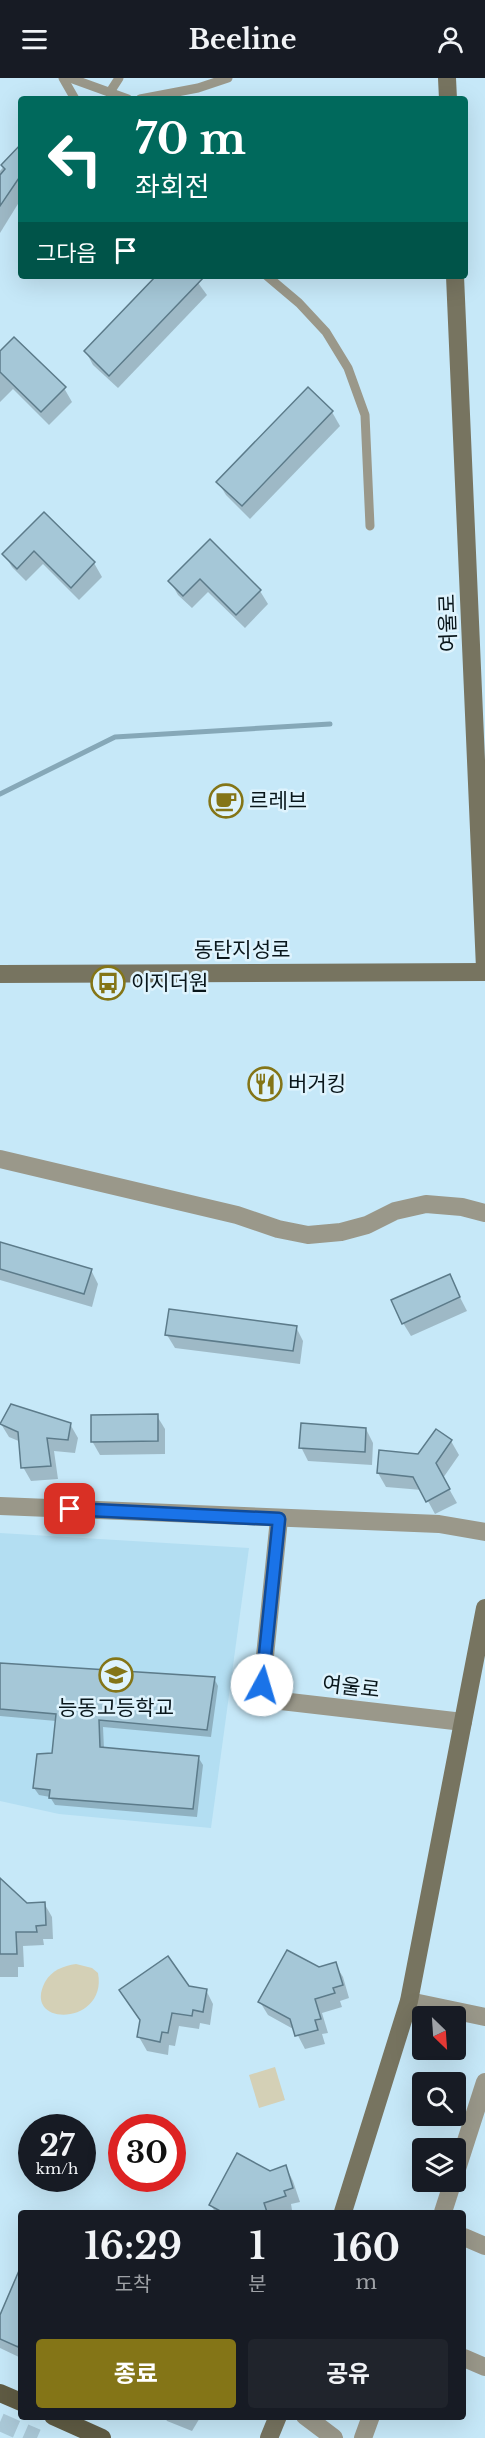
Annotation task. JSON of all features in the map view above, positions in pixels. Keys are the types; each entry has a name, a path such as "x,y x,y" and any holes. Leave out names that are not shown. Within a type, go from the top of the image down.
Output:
{"main road":[{"path":"0,2393 18,2401"},
{"path":"62,2420 102,2438"}],"street":[{"path":"447,78 448,96"},
{"name":"여울로","path":"455,279 485,970"},
{"name":"동탄지성로","path":"0,974 485,970"},
{"path":"0,1159 237,1215 278,1229 308,1235 341,1232 367,1225 395,1211 426,1204 462,1207 485,1213"},
{"path":"0,1506 439,1524 485,1532"},
{"name":"여울로","path":"279,1519 262,1685 269,1694 281,1701 463,1722"},
{"path":"344,2210 409,2001 485,1608"},
{"path":"409,2001 485,2017"},
{"path":"466,2153 477,2133 485,2082"},
{"path":"444,2210 449,2192"},
{"path":"466,2238 485,2246"},
{"path":"466,2359 485,2367"},
{"path":"269,2438 276,2420"},
{"path":"310,2420 334,2438"},
{"path":"363,2438 370,2420"}],"lane":[{"path":"63,78 73,96"},
{"path":"70,78 120,96"},
{"path":"110,92 119,78"},
{"path":"156,96 198,88 228,78"},
{"path":"271,279 299,303 326,332 348,368 365,416 370,526"}],"shaded area":[{"name":"능동고등학교","path":"0,1533 249,1548 211,1828 59,1814 0,1801"},
{"path":"76,1964 92,1968 98,1973 98,1990 91,2003 79,2011 66,2015 54,2013 45,2007 41,1997 45,1982 58,1969"},
{"path":"275,2067 285,2100 259,2108 249,2075"}],"building":[{"path":"18,147 18,179 0,206 0,175 5,169 1,165"},
{"path":"153,279 202,279 109,376 84,351"},
{"path":"14,337 66,387 41,412 0,372 0,351"},
{"path":"308,387 333,411 242,506 216,482"},
{"path":"44,512 95,562 71,588 34,551 17,569 2,554"},
{"path":"210,539 261,590 236,615 200,579 183,596 168,581"},
{"path":"0,1242 92,1269 84,1294 0,1269"},
{"path":"450,1274 460,1297 402,1324 391,1300"},
{"path":"169,1309 297,1326 293,1351 165,1335"},
{"path":"11,1404 71,1423 68,1440 47,1438 51,1466 21,1468 18,1432 0,1424"},
{"path":"158,1414 158,1441 91,1442 91,1415"},
{"path":"301,1423 366,1428 365,1452 299,1448"},
{"path":"436,1429 452,1440 436,1463 450,1489 426,1502 413,1477 377,1473 379,1450 418,1454"},
{"name":"능동고등학교","path":"0,1663 215,1677 207,1730 99,1720 100,1747 199,1756 193,1809 49,1798 50,1790 33,1788 37,1754 52,1753 56,1714 0,1709"},
{"path":"0,1878 27,1903 45,1902 46,1925 36,1926 37,1932 16,1932 17,1954 0,1954"},
{"path":"287,1950 319,1967 336,1962 343,1985 333,1988 335,1993 315,1999 321,2019 315,2020 318,2030 295,2036 290,2019 258,2002"},
{"path":"168,1956 189,1986 207,1989 203,2012 193,2010 192,2016 172,2013 168,2033 162,2032 160,2042 137,2037 140,2020 119,1990"},
{"path":"237,2153 270,2171 286,2165 293,2188 284,2191 286,2196 264,2203 266,2210 218,2210 209,2205"},
{"path":"18,2273 18,2347 0,2339 0,2315"}],"waterway":[{"path":"0,794 115,737 330,724"}],"tunnel":[{"path":"0,2422 37,2438"}],"place":[{"name":"르레브","path":"226,801"},
{"name":"이지더원","path":"108,983"},
{"name":"버거킹","path":"265,1084"},
{"name":"능동고등학교","path":"116,1675"}],"route":[{"path":"70,1509 279,1519 262,1685"}]}
